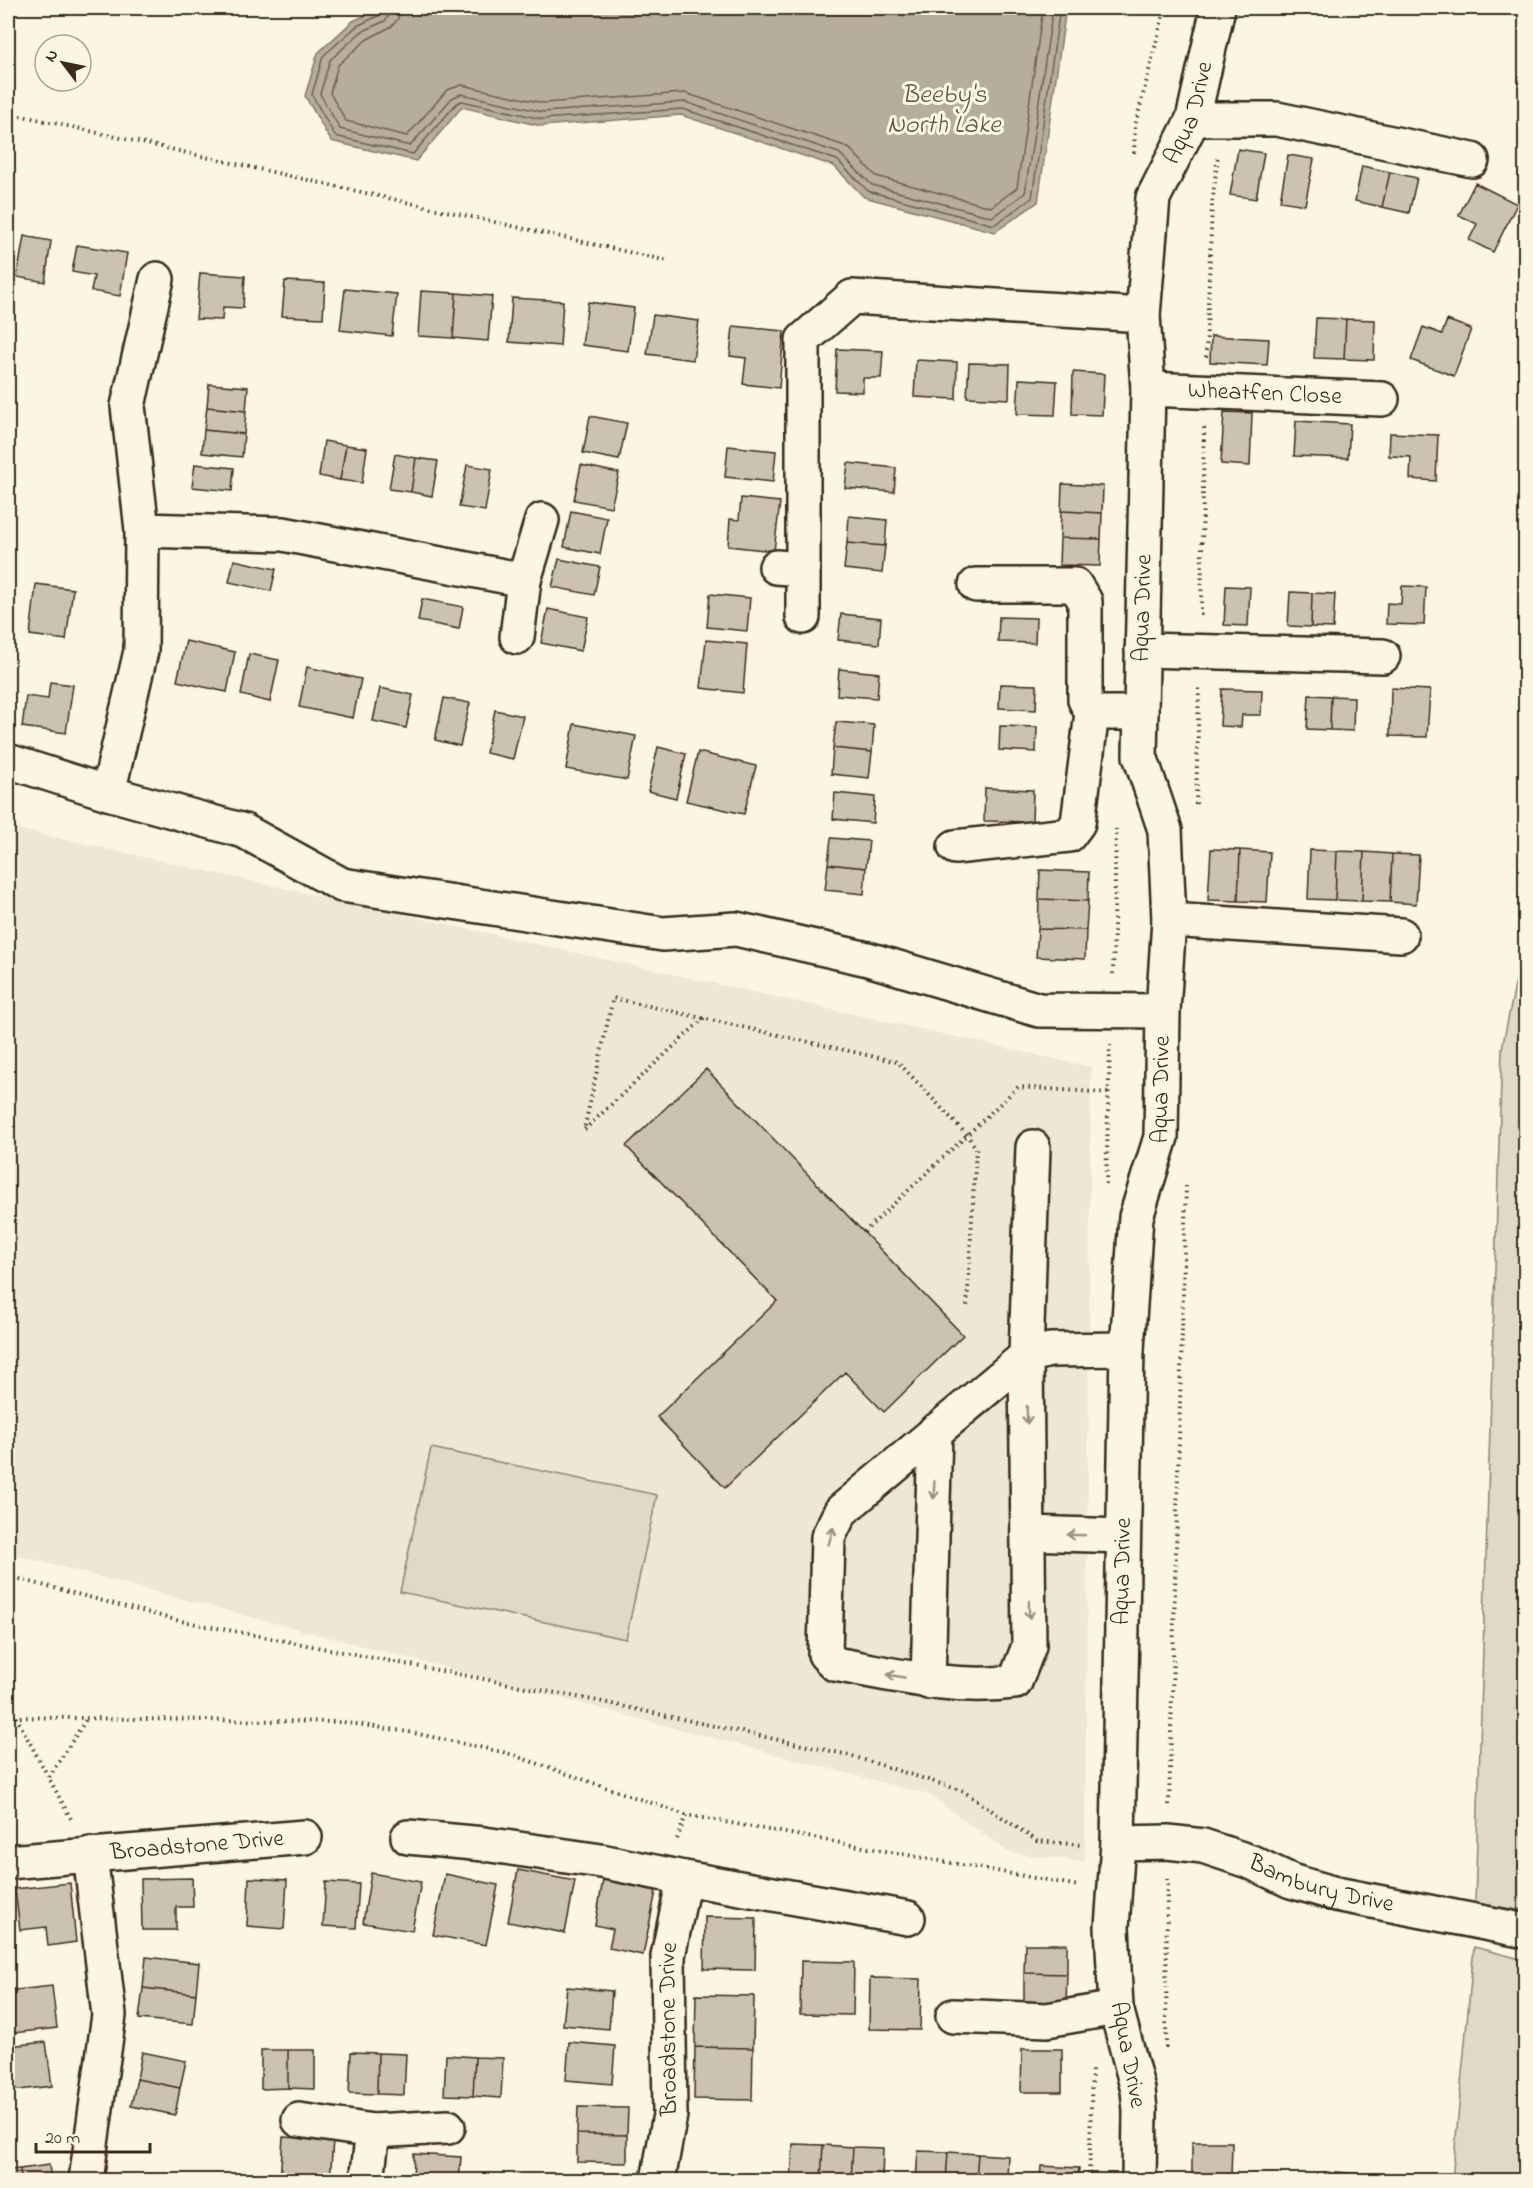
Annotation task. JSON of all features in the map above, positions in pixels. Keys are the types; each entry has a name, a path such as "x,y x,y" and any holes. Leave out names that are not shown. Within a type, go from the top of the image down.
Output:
{"street":[{"name":"Aqua Drive","path":"1139,2181 1138,2090 1104,2010 1118,1843 1127,1349 1136,1217 1161,1137 1163,1011 1169,920 1165,830 1140,756 1148,389 1143,315 1154,198 1193,119 1218,8"},
{"path":"1193,119 1277,119 1472,160"},
{"path":"108,793 141,651 142,530 128,406 156,279"},
{"path":"803,617 789,568 803,340 852,297 1143,315"},
{"name":"Wheatfen Close","path":"1148,389 1382,399"},
{"path":"517,637 524,580 542,520"},
{"path":"142,530 283,534 524,580"},
{"path":"955,847 1069,835 1078,823 1092,712 1085,700 1085,601 1075,585 976,585"},
{"path":"1142,650 1383,656"},
{"path":"1092,712 1141,713"},
{"path":"8,761 108,793 244,831 342,885 663,934 736,928 868,959 1039,1010 1163,1011"},
{"path":"1169,920 1401,935"},
{"path":"1033,1147 1026,1356 1029,1646 1015,1682 992,1685 928,1682 835,1664 825,1654 828,1537 841,1511 1026,1356 1050,1350 1127,1349"},
{"path":"928,1682 935,1431"},
{"path":"1028,1533 1123,1536"},
{"name":"Broadstone Drive","path":"8,1862 305,1837"},
{"path":"408,1837 484,1844 590,1859 908,1918"},
{"name":"Bambury Drive","path":"1118,1843 1168,1842 1203,1846 1251,1862 1291,1881 1336,1894 1526,1931"},
{"name":"Broadstone Drive","path":"86,2181 109,2015 90,1854"},
{"name":"Broadstone Drive","path":"658,2181 669,2115 668,1956 684,1878"},
{"path":"952,2016 1047,2020 1104,2010"},
{"path":"299,2120 373,2131 448,2127"},
{"path":"367,2181 373,2131"}],"path":[{"path":"1133,159 1135,126 1165,8"},
{"path":"8,117 23,116 668,261"},
{"path":"1106,1187 1116,820"},
{"path":"704,1018 584,1130 613,998 704,1018 898,1062 967,1135 976,1148 967,1307"},
{"path":"864,1232 1018,1087 1109,1093"},
{"path":"8,1576 176,1620 598,1701 849,1755 963,1791 1037,1841 1092,1846 1118,1843"},
{"path":"8,1717 343,1722 409,1732 507,1753 686,1815 1080,1886"},
{"path":"16,1717 90,1854"},
{"path":"49,1778 87,1718"},
{"path":"1089,2181 1093,2092 1104,2010"}],"shaded area":[{"path":"8,827 1091,1067 1085,1862 1008,1852 930,1795 8,1553"},
{"path":"1525,938 1526,1911 1475,1903 1502,1048"},
{"path":"431,1448 657,1495 626,1639 400,1592"},
{"path":"1474,1947 1525,1960 1525,2180 1452,2180"}],"water":[{"name":"Beeby's North Lake","path":"382,8 1066,8 1038,202 995,232 864,197 834,166 681,115 541,126 462,107 416,161 331,141 305,96 318,53 353,21"}],"building":[{"path":"1238,149 1264,153 1256,199 1230,195"},
{"path":"1288,155 1314,159 1305,205 1280,201"},
{"path":"1362,166 1390,172 1382,207 1355,201"},
{"path":"1390,172 1417,178 1409,213 1382,207"},
{"path":"1475,183 1517,204 1493,252 1469,240 1477,224 1459,215"},
{"path":"24,236 51,241 45,282 17,277"},
{"path":"77,245 127,253 120,296 91,291 94,276 72,272"},
{"path":"200,273 245,276 243,308 223,307 222,320 196,319"},
{"path":"285,281 325,283 323,318 282,316"},
{"path":"345,289 397,294 392,336 340,330"},
{"path":"421,291 456,293 453,338 418,336"},
{"path":"456,293 492,296 488,341 453,338"},
{"path":"512,298 563,301 560,346 509,342"},
{"path":"588,302 634,308 628,351 582,345"},
{"path":"653,315 699,321 693,360 647,354"},
{"path":"1316,318 1346,319 1344,359 1314,358"},
{"path":"1346,319 1375,320 1374,360 1344,359"},
{"path":"1447,320 1471,329 1454,376 1411,360 1423,327 1442,334"},
{"path":"733,326 784,331 779,388 743,384 746,358 730,356"},
{"path":"1211,336 1269,339 1267,365 1210,362"},
{"path":"837,349 883,351 881,378 863,378 863,392 835,391"},
{"path":"916,360 957,362 956,399 914,397"},
{"path":"969,363 1010,364 1009,399 967,397"},
{"path":"1073,372 1104,374 1102,415 1072,414"},
{"path":"1019,379 1057,381 1055,415 1017,414"},
{"path":"209,384 248,387 246,411 207,407"},
{"path":"207,407 246,411 244,434 204,430"},
{"path":"1224,412 1252,413 1250,466 1221,464"},
{"path":"590,416 627,423 619,460 583,453"},
{"path":"1296,421 1350,424 1348,458 1294,456"},
{"path":"204,430 244,434 242,457 202,453"},
{"path":"1390,433 1438,435 1436,481 1410,479 1411,457 1389,456"},
{"path":"324,441 346,445 340,480 319,476"},
{"path":"346,445 367,448 362,483 340,480"},
{"path":"728,446 776,451 773,482 725,477"},
{"path":"395,454 416,458 411,492 389,489"},
{"path":"416,458 438,461 432,496 411,492"},
{"path":"848,463 896,468 894,492 845,488"},
{"path":"195,464 234,468 232,491 192,487"},
{"path":"467,465 492,469 485,511 459,507"},
{"path":"581,465 619,473 611,507 574,500"},
{"path":"1062,484 1103,486 1102,513 1061,511"},
{"path":"741,498 780,502 774,551 728,546 730,519 739,520"},
{"path":"571,511 607,518 600,554 564,547"},
{"path":"1061,511 1102,513 1101,539 1060,538"},
{"path":"849,516 887,520 885,546 847,543"},
{"path":"1060,538 1101,539 1100,566 1059,565"},
{"path":"847,543 885,546 882,573 844,569"},
{"path":"559,559 600,567 594,595 552,587"},
{"path":"234,560 276,569 271,591 229,582"},
{"path":"36,584 73,589 66,640 30,635"},
{"path":"1226,586 1250,587 1248,626 1224,625"},
{"path":"1402,586 1426,587 1424,625 1386,624 1387,603 1401,604"},
{"path":"1290,592 1312,593 1311,627 1288,626"},
{"path":"1312,593 1335,594 1333,628 1311,627"},
{"path":"710,594 750,598 747,631 707,627"},
{"path":"422,599 463,607 459,629 418,621"},
{"path":"548,609 588,617 581,651 541,643"},
{"path":"841,614 881,618 879,644 838,640"},
{"path":"999,617 1036,618 1035,643 998,642"},
{"path":"706,640 747,644 743,693 701,688"},
{"path":"186,641 235,652 227,692 177,681"},
{"path":"249,654 279,660 270,702 241,695"},
{"path":"307,667 361,679 353,718 299,707"},
{"path":"839,669 879,673 877,698 837,695"},
{"path":"50,682 73,685 66,733 22,727 26,696 48,699"},
{"path":"1000,684 1037,685 1036,710 999,708"},
{"path":"380,688 413,695 406,728 373,721"},
{"path":"1391,688 1430,690 1427,737 1390,736"},
{"path":"1222,689 1262,690 1261,715 1242,715 1241,727 1220,726"},
{"path":"1309,695 1331,696 1330,730 1307,729"},
{"path":"1331,696 1354,697 1353,731 1330,730"},
{"path":"444,698 470,703 460,746 435,740"},
{"path":"495,710 523,716 513,759 486,753"},
{"path":"836,722 874,725 872,752 833,748"},
{"path":"574,724 636,736 627,780 566,769"},
{"path":"1000,726 1037,727 1036,752 999,750"},
{"path":"658,747 686,754 676,798 648,791"},
{"path":"833,748 872,752 869,778 831,774"},
{"path":"698,752 756,766 744,814 686,801"},
{"path":"985,788 1033,790 1032,822 984,821"},
{"path":"835,793 875,797 873,823 833,819"},
{"path":"831,838 869,841 866,868 828,864"},
{"path":"1211,849 1240,850 1238,901 1208,900"},
{"path":"1240,850 1270,852 1267,902 1238,901"},
{"path":"1310,850 1337,851 1335,900 1308,899"},
{"path":"1337,851 1364,852 1362,901 1335,900"},
{"path":"1364,852 1392,854 1390,902 1362,901"},
{"path":"1392,854 1419,855 1416,904 1390,902"},
{"path":"828,864 866,868 864,894 825,890"},
{"path":"1040,870 1089,872 1088,901 1039,899"},
{"path":"1039,899 1088,901 1086,930 1038,929"},
{"path":"1038,929 1086,930 1085,959 1036,957"},
{"path":"706,1069 963,1335 884,1412 845,1372 725,1488 657,1417 777,1301 626,1146"},
{"path":"518,1870 575,1881 565,1933 508,1922"},
{"path":"371,1873 421,1882 412,1931 363,1923"},
{"path":"445,1874 498,1885 486,1945 433,1935"},
{"path":"192,1878 193,1907 176,1907 176,1930 142,1930 141,1879"},
{"path":"249,1878 287,1880 284,1929 247,1926"},
{"path":"603,1880 656,1891 643,1955 609,1948 613,1929 595,1925"},
{"path":"326,1882 359,1884 356,1928 323,1926"},
{"path":"70,1883 76,1942 48,1946 46,1927 20,1930 15,1889"},
{"path":"705,1917 756,1918 755,1970 704,1969"},
{"path":"1025,1944 1067,1944 1067,1974 1024,1973"},
{"path":"146,1957 199,1963 196,1994 143,1988"},
{"path":"801,1961 854,1962 853,2015 800,2014"},
{"path":"1024,1973 1067,1974 1066,2003 1024,2002"},
{"path":"870,1978 921,1979 920,2030 869,2029"},
{"path":"52,1986 57,2028 13,2033 8,1991"},
{"path":"567,1987 612,1991 609,2029 563,2025"},
{"path":"143,1988 196,1994 193,2024 139,2019"},
{"path":"696,1995 754,1996 753,2048 695,2047"},
{"path":"46,2042 52,2086 11,2091 8,2046"},
{"path":"569,2042 615,2046 612,2084 566,2080"},
{"path":"695,2047 753,2048 752,2100 694,2099"},
{"path":"1022,2049 1062,2049 1062,2092 1021,2092"},
{"path":"261,2050 288,2050 288,2088 261,2089"},
{"path":"288,2050 315,2050 315,2089 288,2088"},
{"path":"142,2052 186,2061 180,2088 137,2079"},
{"path":"351,2052 378,2053 377,2094 349,2093"},
{"path":"378,2053 406,2054 404,2095 377,2094"},
{"path":"446,2055 475,2057 473,2096 444,2095"},
{"path":"475,2057 503,2058 501,2098 473,2096"},
{"path":"137,2079 180,2088 175,2115 131,2106"},
{"path":"578,2107 628,2108 627,2135 577,2134"},
{"path":"577,2134 627,2135 627,2163 577,2162"},
{"path":"283,2137 333,2140 330,2180 280,2180"},
{"path":"1192,2142 1232,2142 1231,2180 1192,2180"},
{"path":"793,2144 823,2145 821,2180 791,2180"},
{"path":"823,2145 853,2147 851,2180 821,2180"},
{"path":"853,2147 883,2148 882,2180 851,2180"},
{"path":"918,2151 948,2152 946,2180 916,2180"},
{"path":"948,2152 978,2154 976,2180 946,2180"},
{"path":"414,2154 461,2157 459,2180 413,2180"},
{"path":"978,2154 1008,2156 1007,2180 976,2180"},
{"path":"49,2165 51,2180 21,2180 20,2169"},
{"path":"1041,2166 1079,2168 1078,2180 1040,2180"},
{"path":"20,2169 21,2180 8,2180 8,2170"},
{"path":"1335,2172 1361,2174 1361,2180 1334,2180"},
{"path":"1361,2174 1387,2175 1387,2180 1361,2180"},
{"path":"1387,2175 1414,2177 1414,2180 1387,2180"}]}
